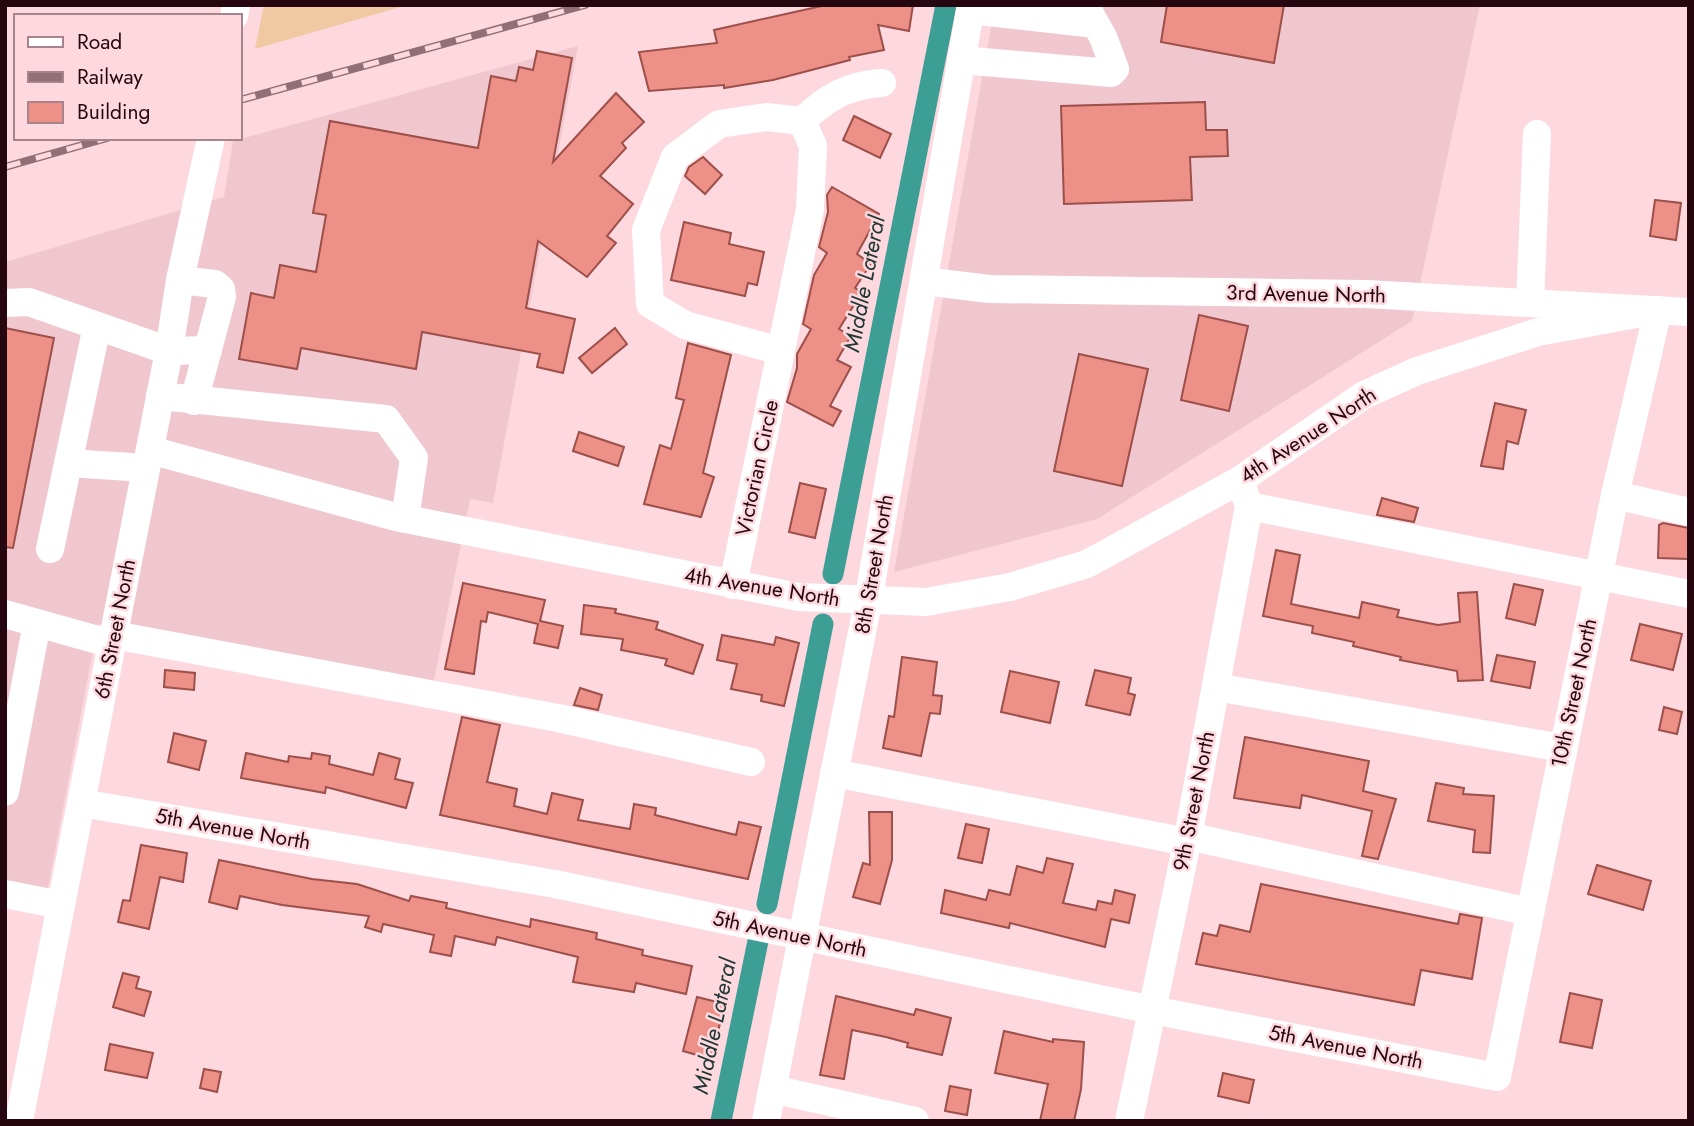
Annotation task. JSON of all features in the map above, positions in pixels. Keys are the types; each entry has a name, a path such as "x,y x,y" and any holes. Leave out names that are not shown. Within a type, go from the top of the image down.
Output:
{"street":[{"path":"961,60 1111,74 1115,69 1090,15 971,8"},
{"name":"8th Street North","path":"766,1121 868,602 971,8"},
{"path":"781,351 685,325 650,304 646,230 675,157 719,124 766,117 802,121 840,91 860,85 883,83"},
{"name":"Victorian Circle","path":"733,584 810,209 813,146 802,121"},
{"path":"1530,303 1537,134"},
{"name":"6th Street North","path":"19,1121 169,351 180,280 211,140"},
{"path":"180,280 215,284 222,297 194,401"},
{"name":"3rd Avenue North","path":"924,281 989,289 1366,294 1689,312"},
{"path":"5,303 29,302 169,351 208,350"},
{"name":"4th Avenue North","path":"68,463 148,459 405,519 799,597 926,603 1054,576 1087,564 1244,493 1364,394 1417,371 1538,332 1658,310"},
{"name":"10th Street North","path":"1497,1077 1615,495 1658,310"},
{"path":"50,550 97,326"},
{"path":"160,396 386,419 414,457 405,519"},
{"path":"1244,493 1598,576 1689,594"},
{"name":"9th Street North","path":"1129,1121 1216,687 1244,493"},
{"path":"1615,495 1689,512"},
{"path":"5,614 113,639 558,718 751,762"},
{"path":"5,792 37,623"},
{"path":"1216,687 1562,748"},
{"path":"834,773 1187,839 1530,912"},
{"name":"5th Avenue North","path":"81,803 555,884 1152,1010 1497,1077"},
{"path":"5,894 61,905"},
{"path":"772,1089 915,1121"}],"shaded area":[{"path":"264,5 407,5 255,49"},
{"path":"995,5 1480,5 1412,321 1097,519 894,572"},
{"path":"578,46 493,503 470,499 432,690 98,624 43,914 5,906 5,262 224,197 233,141"}],"building":[{"path":"826,5 913,5 909,31 878,25 884,50 849,57 850,60 773,80 724,88 724,85 649,91 639,52 717,43 714,30"},
{"path":"1167,5 1284,5 1274,63 1161,42"},
{"path":"537,51 572,58 553,162 616,93 644,122 622,143 626,148 600,176 633,204 607,236 616,243 587,277 538,241 526,308 575,319 563,373 537,367 540,354 422,332 416,369 301,348 297,369 239,359 251,293 274,298 280,265 316,272 326,215 313,213 330,121 478,148 491,76 516,81 519,67 533,70"},
{"path":"1205,102 1206,130 1227,130 1228,156 1190,157 1192,200 1064,204 1061,106"},
{"path":"854,116 891,134 880,158 843,140"},
{"path":"703,157 722,175 705,194 685,176 689,167"},
{"path":"832,187 879,214 857,254 871,264 855,288 862,292 839,329 851,336 837,360 851,367 830,406 841,411 833,426 787,402 797,368 797,354 811,329 803,324 814,275 827,253 819,247 828,212 827,195"},
{"path":"1655,200 1681,203 1676,240 1650,236"},
{"path":"684,222 731,233 729,244 764,252 757,285 748,283 745,296 671,280"},
{"path":"1199,315 1248,326 1229,411 1181,400"},
{"path":"5,328 54,338 13,548 5,547"},
{"path":"615,328 627,344 592,373 579,358"},
{"path":"688,343 731,355 703,473 714,477 701,517 644,504 660,445 671,449 684,400 676,398"},
{"path":"1079,354 1148,369 1122,486 1054,471"},
{"path":"1495,403 1526,410 1518,444 1507,441 1503,469 1481,466"},
{"path":"579,432 624,447 618,466 573,451"},
{"path":"800,483 826,489 815,538 789,532"},
{"path":"1382,498 1418,508 1414,522 1377,515"},
{"path":"1663,523 1689,528 1688,559 1658,558 1659,525"},
{"path":"1276,550 1300,555 1291,604 1359,618 1362,602 1399,610 1397,617 1438,625 1460,622 1458,593 1477,592 1483,680 1458,681 1457,671 1400,660 1401,657 1353,646 1354,642 1312,633 1313,626 1263,616"},
{"path":"463,583 545,600 540,621 563,626 558,648 534,643 538,624 488,612 486,622 481,621 474,674 445,669"},
{"path":"1514,584 1543,590 1535,625 1506,618"},
{"path":"584,605 616,609 615,613 658,622 656,629 703,645 693,674 665,665 667,659 621,650 623,639 581,634"},
{"path":"1640,624 1682,634 1673,670 1631,660"},
{"path":"722,635 774,645 776,637 799,643 784,706 761,701 762,695 731,689 737,664 717,660"},
{"path":"1497,655 1535,662 1530,688 1491,681"},
{"path":"902,657 937,662 933,695 942,696 940,714 930,713 921,756 883,748 889,716 894,717"},
{"path":"165,670 195,673 194,690 164,687"},
{"path":"1095,670 1131,678 1128,693 1135,695 1130,715 1086,705"},
{"path":"1010,671 1059,682 1050,723 1001,712"},
{"path":"580,688 602,695 598,710 574,705"},
{"path":"1664,707 1682,712 1677,734 1659,730"},
{"path":"462,717 500,725 487,782 517,789 514,806 547,814 552,793 583,800 578,820 630,829 634,804 656,808 655,815 736,835 739,822 761,827 748,879 440,815"},
{"path":"174,733 206,741 199,770 168,762"},
{"path":"1245,737 1369,761 1363,791 1396,799 1378,859 1362,856 1372,811 1302,795 1300,808 1234,798"},
{"path":"246,753 288,762 289,756 311,759 312,753 330,756 329,764 373,775 379,753 400,759 395,779 413,783 406,808 326,787 325,793 241,778"},
{"path":"1436,783 1464,788 1463,794 1494,796 1490,853 1473,852 1475,830 1428,821"},
{"path":"869,812 892,812 892,860 880,904 853,897 863,863 870,865"},
{"path":"966,824 989,829 982,863 958,858"},
{"path":"141,845 187,853 183,882 160,877 149,929 118,922 123,900 130,901"},
{"path":"1047,858 1073,864 1063,903 1096,910 1098,901 1112,904 1115,890 1135,895 1129,923 1111,919 1105,947 1010,923 1009,928 941,913 945,890 986,900 989,890 1010,895 1017,866 1043,873"},
{"path":"219,860 312,879 357,884 409,901 411,896 447,903 446,908 530,927 531,919 597,933 596,939 643,950 642,955 692,966 686,994 636,983 634,992 573,982 578,957 497,937 495,945 455,936 451,956 430,952 434,935 383,924 381,932 365,927 369,916 282,905 240,896 237,909 209,902"},
{"path":"1597,865 1651,881 1643,910 1588,894"},
{"path":"1261,884 1458,924 1460,914 1482,918 1472,979 1421,970 1414,1005 1196,964 1203,933 1217,936 1220,925 1250,932"},
{"path":"123,973 139,977 136,988 151,992 144,1016 113,1007"},
{"path":"1570,993 1602,1000 1592,1048 1560,1042"},
{"path":"836,996 914,1015 916,1009 951,1018 942,1055 907,1047 908,1043 852,1030 844,1079 820,1075"},
{"path":"697,997 725,1004 711,1059 683,1051"},
{"path":"1004,1031 1053,1042 1053,1039 1084,1042 1081,1089 1074,1121 1040,1121 1048,1084 995,1073"},
{"path":"110,1044 153,1053 147,1078 105,1070"},
{"path":"204,1069 221,1072 217,1092 200,1088"},
{"path":"1223,1073 1254,1080 1249,1103 1218,1096"},
{"path":"950,1086 971,1090 967,1115 945,1111"}],"waterway":[{"name":"Middle Lateral","path":"833,574 946,5"},
{"name":"Middle Lateral","path":"767,904 823,624"},
{"name":"Middle Lateral","path":"721,1121 758,941"}],"railway":[{"path":"242,99 585,5"},
{"path":"5,167 100,140"}]}
